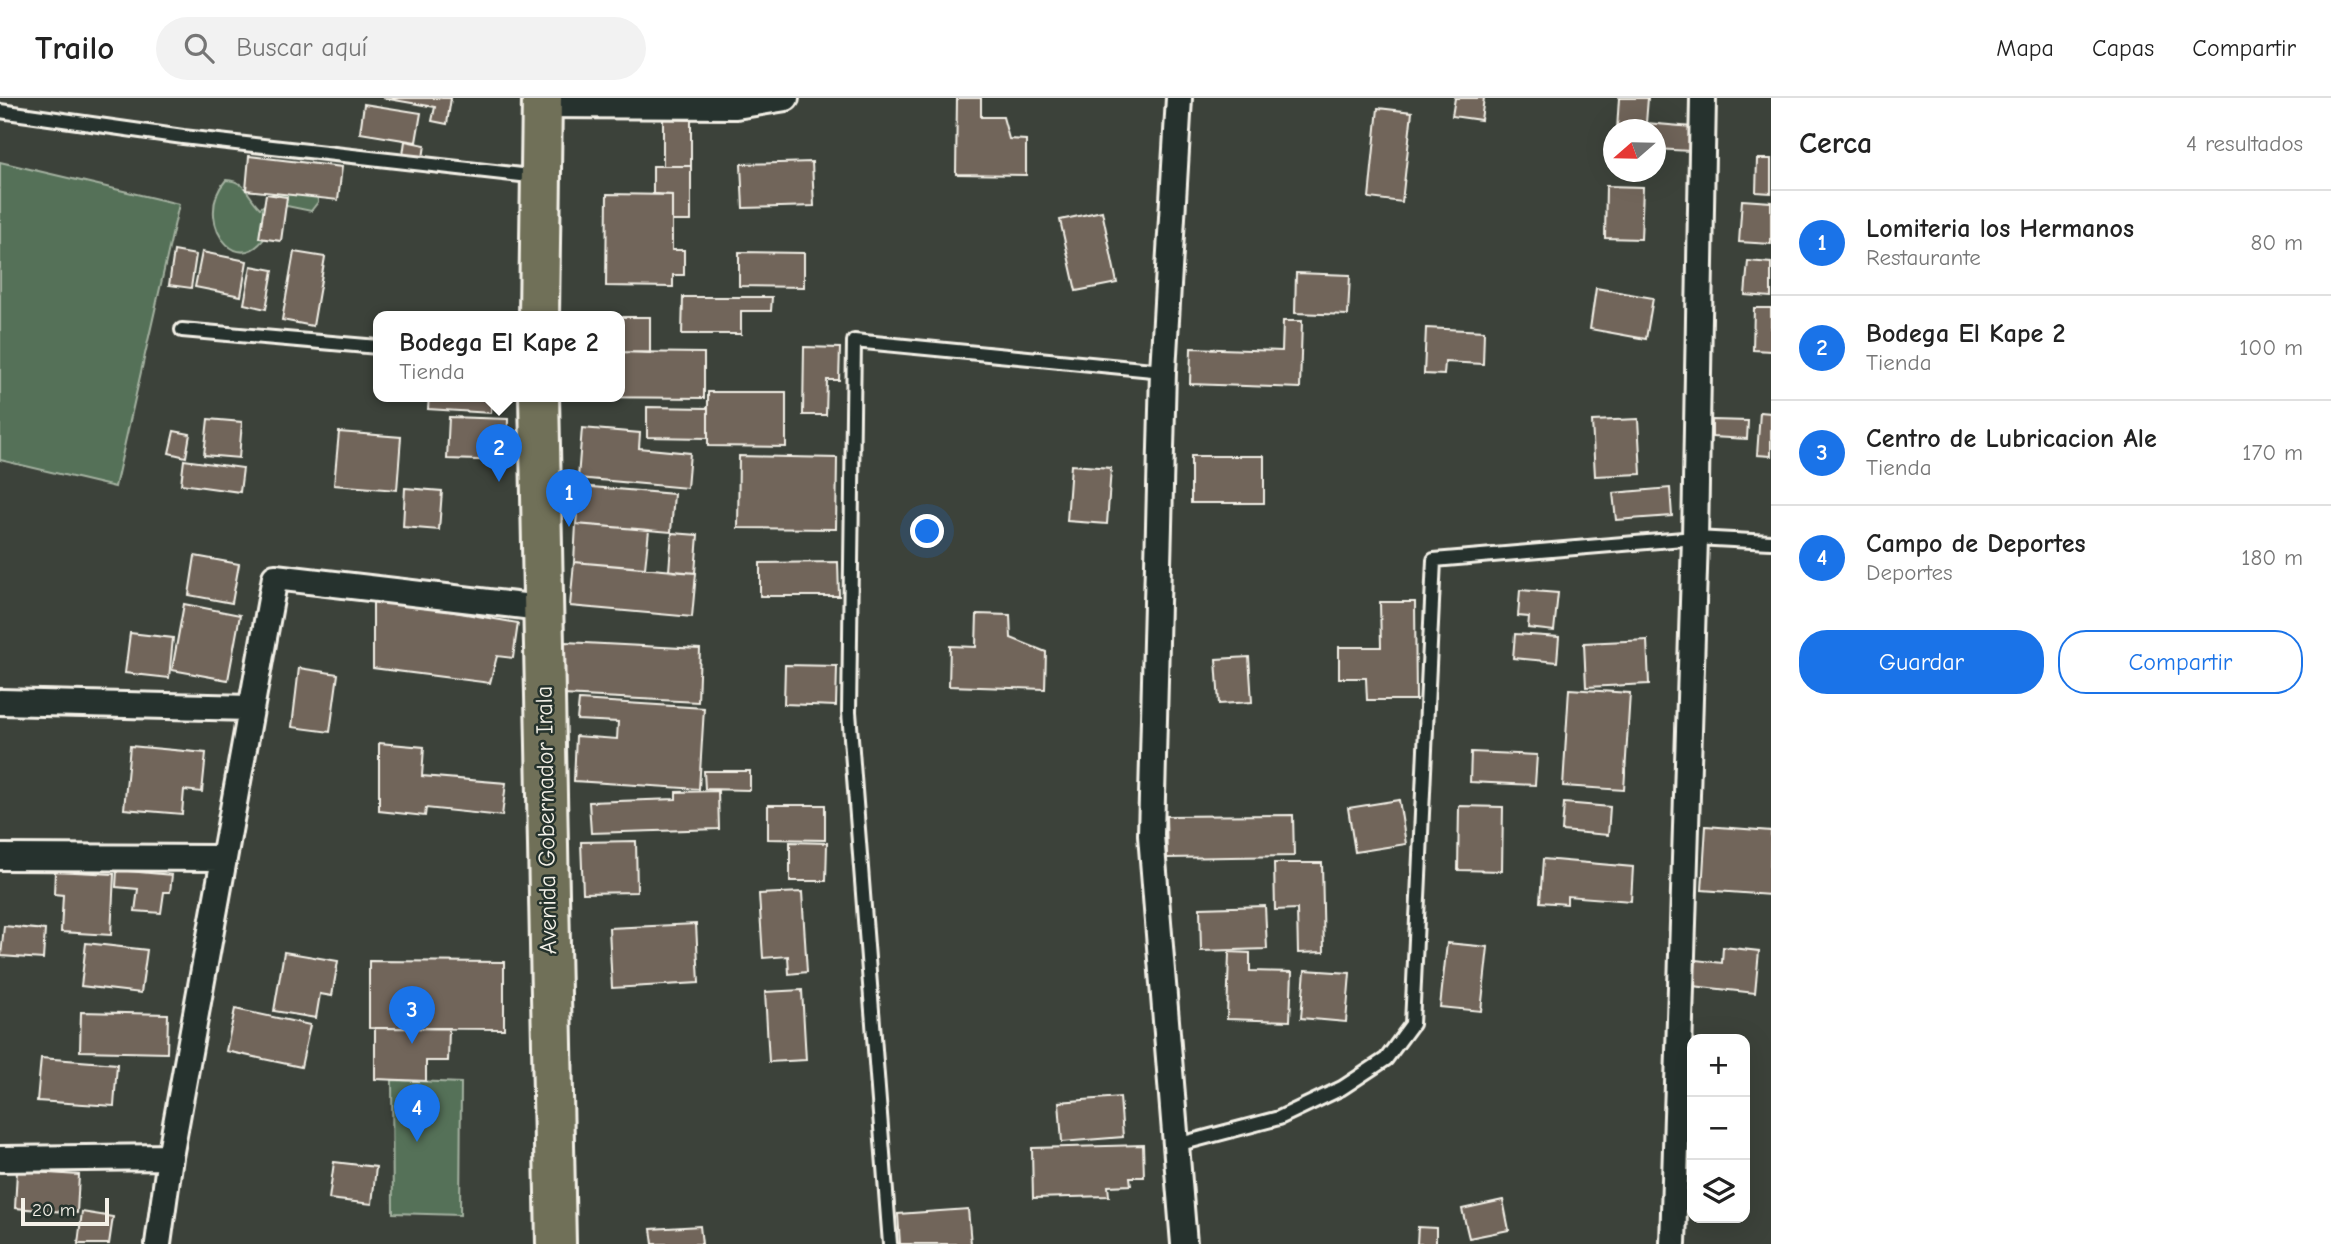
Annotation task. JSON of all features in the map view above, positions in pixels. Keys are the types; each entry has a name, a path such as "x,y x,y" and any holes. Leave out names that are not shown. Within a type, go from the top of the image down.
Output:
{"main road":[{"path":"539,311 542,101"},
{"name":"Avenida Gobernador Irala","path":"539,402 541,608 556,1244"}],"street":[{"path":"542,101 736,106 786,98"},
{"path":"1179,98 1163,371 1152,835 1184,1244"},
{"path":"1673,1244 1695,538 1703,98"},
{"path":"158,1244 170,1157 275,577 541,608"},
{"path":"0,702 251,708"},
{"path":"0,857 224,858"},
{"path":"0,1159 170,1157"}],"lane":[{"path":"0,111 183,137 542,177"},
{"path":"182,330 373,347"},
{"path":"890,1244 849,712 854,341 1163,371"},
{"path":"1176,1145 1279,1118 1342,1088 1387,1059 1412,1024 1434,560 1695,538 1771,542"}],"green space":[{"path":"0,162 179,204 115,487 0,460"},
{"path":"226,180 242,186 260,208 270,201 274,189 317,190 318,202 311,211 287,206 277,212 265,237 252,249 239,251 227,244 218,232 214,215 216,197"},
{"path":"392,1080 461,1083 460,1215 393,1213"}],"building":[{"path":"383,98 451,98 447,124 432,121 435,107"},
{"path":"957,98 981,98 981,117 1003,117 1009,139 1026,140 1026,175 956,174"},
{"path":"1455,98 1484,98 1481,120 1452,116"},
{"path":"1619,98 1648,98 1646,119 1618,119"},
{"path":"364,104 421,113 416,142 360,133"},
{"path":"1378,108 1412,112 1402,202 1369,198"},
{"path":"663,119 691,120 691,166 663,166"},
{"path":"1666,125 1692,127 1690,151 1666,150"},
{"path":"405,141 425,145 423,158 403,155"},
{"path":"249,156 342,167 338,200 246,190"},
{"path":"1757,159 1771,159 1771,193 1756,192"},
{"path":"812,162 814,206 743,208 741,164"},
{"path":"653,166 691,166 691,221 672,221 672,195 653,194"},
{"path":"1606,186 1643,187 1641,239 1605,238"},
{"path":"266,194 287,197 281,241 259,238"},
{"path":"607,194 672,195 672,250 684,250 684,275 673,275 673,287 606,286"},
{"path":"1742,200 1771,202 1771,244 1739,242"},
{"path":"1102,211 1117,283 1076,291 1060,220"},
{"path":"174,251 196,255 191,288 169,285"},
{"path":"202,252 247,261 241,296 195,287"},
{"path":"294,252 325,257 313,326 282,320"},
{"path":"739,252 804,253 804,287 739,286"},
{"path":"1748,261 1771,263 1771,297 1745,295"},
{"path":"251,266 273,270 266,309 244,304"},
{"path":"1296,273 1350,275 1348,315 1295,313"},
{"path":"1596,288 1653,298 1646,339 1590,329"},
{"path":"683,297 772,297 771,311 741,311 741,334 682,334"},
{"path":"1754,308 1771,308 1771,351 1753,350"},
{"path":"625,317 650,317 650,353 625,352"},
{"path":"1283,321 1302,321 1300,388 1190,384 1191,348 1282,351"},
{"path":"1426,328 1484,331 1483,364 1445,362 1444,375 1424,374"},
{"path":"804,347 840,348 839,380 827,380 826,415 803,415"},
{"path":"625,352 704,353 704,398 625,397"},
{"path":"708,392 786,392 786,447 708,446"},
{"path":"429,402 492,402 491,413 428,409"},
{"path":"647,407 708,408 708,438 647,437"},
{"path":"1760,412 1771,413 1771,456 1757,455"},
{"path":"449,417 508,419 507,461 447,459"},
{"path":"208,419 242,422 239,458 204,455"},
{"path":"1638,419 1641,474 1595,476 1592,421"},
{"path":"1712,420 1748,421 1747,439 1712,437"},
{"path":"582,428 640,433 639,448 690,453 687,488 578,478"},
{"path":"174,431 190,434 186,457 169,453"},
{"path":"339,432 401,437 397,490 334,485"},
{"path":"739,456 837,458 836,529 738,528"},
{"path":"1191,456 1264,456 1264,503 1191,503"},
{"path":"184,460 243,468 240,492 181,484"},
{"path":"1071,465 1111,468 1107,524 1067,521"},
{"path":"580,486 674,494 671,532 576,524"},
{"path":"405,488 442,491 439,530 403,527"},
{"path":"1670,488 1672,516 1616,520 1613,493"},
{"path":"576,524 649,530 645,568 574,562"},
{"path":"672,533 698,535 695,573 669,571"},
{"path":"195,556 239,564 232,603 189,595"},
{"path":"574,562 696,573 692,617 570,606"},
{"path":"838,562 839,596 760,596 760,563"},
{"path":"1520,590 1558,593 1554,631 1528,628 1529,617 1518,616"},
{"path":"373,598 518,623 513,658 497,656 490,683 373,668"},
{"path":"1380,602 1415,602 1416,700 1367,700 1366,678 1339,678 1339,647 1381,647"},
{"path":"184,604 240,615 228,680 172,670"},
{"path":"977,614 1010,615 1011,638 1046,652 1045,689 949,686 950,646 976,647"},
{"path":"130,633 173,638 169,678 125,673"},
{"path":"1515,634 1559,637 1557,662 1513,658"},
{"path":"1647,640 1649,684 1586,687 1584,643"},
{"path":"565,642 700,649 698,702 563,695"},
{"path":"1249,657 1252,702 1219,704 1216,659"},
{"path":"785,665 837,666 836,706 784,704"},
{"path":"299,668 338,674 330,732 292,727"},
{"path":"1569,689 1630,693 1624,790 1563,786"},
{"path":"579,700 704,708 699,789 574,781 576,736 617,739 618,722 577,720"},
{"path":"379,743 424,747 422,776 506,783 502,816 426,808 425,816 379,811"},
{"path":"130,746 206,753 202,792 184,790 182,814 124,809"},
{"path":"1471,752 1537,755 1535,785 1470,782"},
{"path":"704,771 750,771 750,790 705,789"},
{"path":"718,791 719,829 591,833 589,802 676,799 676,792"},
{"path":"1399,800 1406,844 1355,852 1348,808"},
{"path":"1564,803 1610,807 1608,835 1562,831"},
{"path":"768,805 825,805 825,840 768,839"},
{"path":"1459,806 1503,807 1502,871 1458,870"},
{"path":"1293,815 1294,856 1167,858 1166,816"},
{"path":"1706,826 1771,831 1770,895 1702,890"},
{"path":"636,841 637,892 583,893 581,842"},
{"path":"790,842 827,843 826,881 790,881"},
{"path":"1543,859 1633,867 1631,901 1567,896 1567,904 1540,902"},
{"path":"1274,863 1322,863 1324,952 1298,953 1297,909 1275,910"},
{"path":"117,870 172,875 170,892 164,892 161,913 135,911 138,889 116,887"},
{"path":"55,871 114,874 111,935 61,932 63,895 54,894"},
{"path":"802,892 807,972 789,974 788,956 763,958 759,894"},
{"path":"1265,906 1267,949 1201,951 1200,908"},
{"path":"696,924 699,983 612,988 609,928"},
{"path":"4,926 45,930 43,959 1,956"},
{"path":"86,943 147,950 141,993 81,986"},
{"path":"1447,943 1488,947 1481,1011 1440,1007"},
{"path":"1723,947 1759,951 1755,993 1693,986 1696,960 1722,963"},
{"path":"284,952 338,961 332,996 320,994 316,1018 274,1011"},
{"path":"1229,952 1250,953 1250,971 1292,972 1290,1021 1227,1019"},
{"path":"369,961 504,962 504,1029 369,1028"},
{"path":"1305,970 1350,973 1346,1022 1301,1018"},
{"path":"802,990 806,1060 769,1062 765,992"},
{"path":"235,1009 310,1025 301,1067 226,1051"},
{"path":"81,1012 168,1014 167,1053 80,1051"},
{"path":"375,1028 449,1028 448,1061 426,1061 426,1081 375,1079"},
{"path":"41,1058 117,1064 114,1106 37,1101"},
{"path":"1120,1097 1123,1137 1062,1142 1059,1102"},
{"path":"1143,1145 1144,1177 1130,1177 1131,1185 1108,1186 1109,1196 1033,1198 1032,1148"},
{"path":"334,1162 376,1167 372,1204 329,1199"},
{"path":"17,1171 79,1175 77,1213 15,1208"},
{"path":"1503,1200 1509,1230 1469,1238 1462,1209"},
{"path":"968,1209 971,1244 900,1244 898,1214"},
{"path":"82,1212 113,1217 109,1244 78,1244"},
{"path":"700,1226 702,1244 653,1244 651,1229"},
{"path":"1418,1227 1436,1228 1436,1244 1417,1244"}],"place":[{"name":"Bodega El Kape 2","path":"499,482"},
{"name":"Lomiteria los Hermanos","path":"569,527"},
{"name":"Centro de Lubricacion Ale","path":"412,1044"},
{"name":"Campo de Deportes","path":"417,1142"}]}
